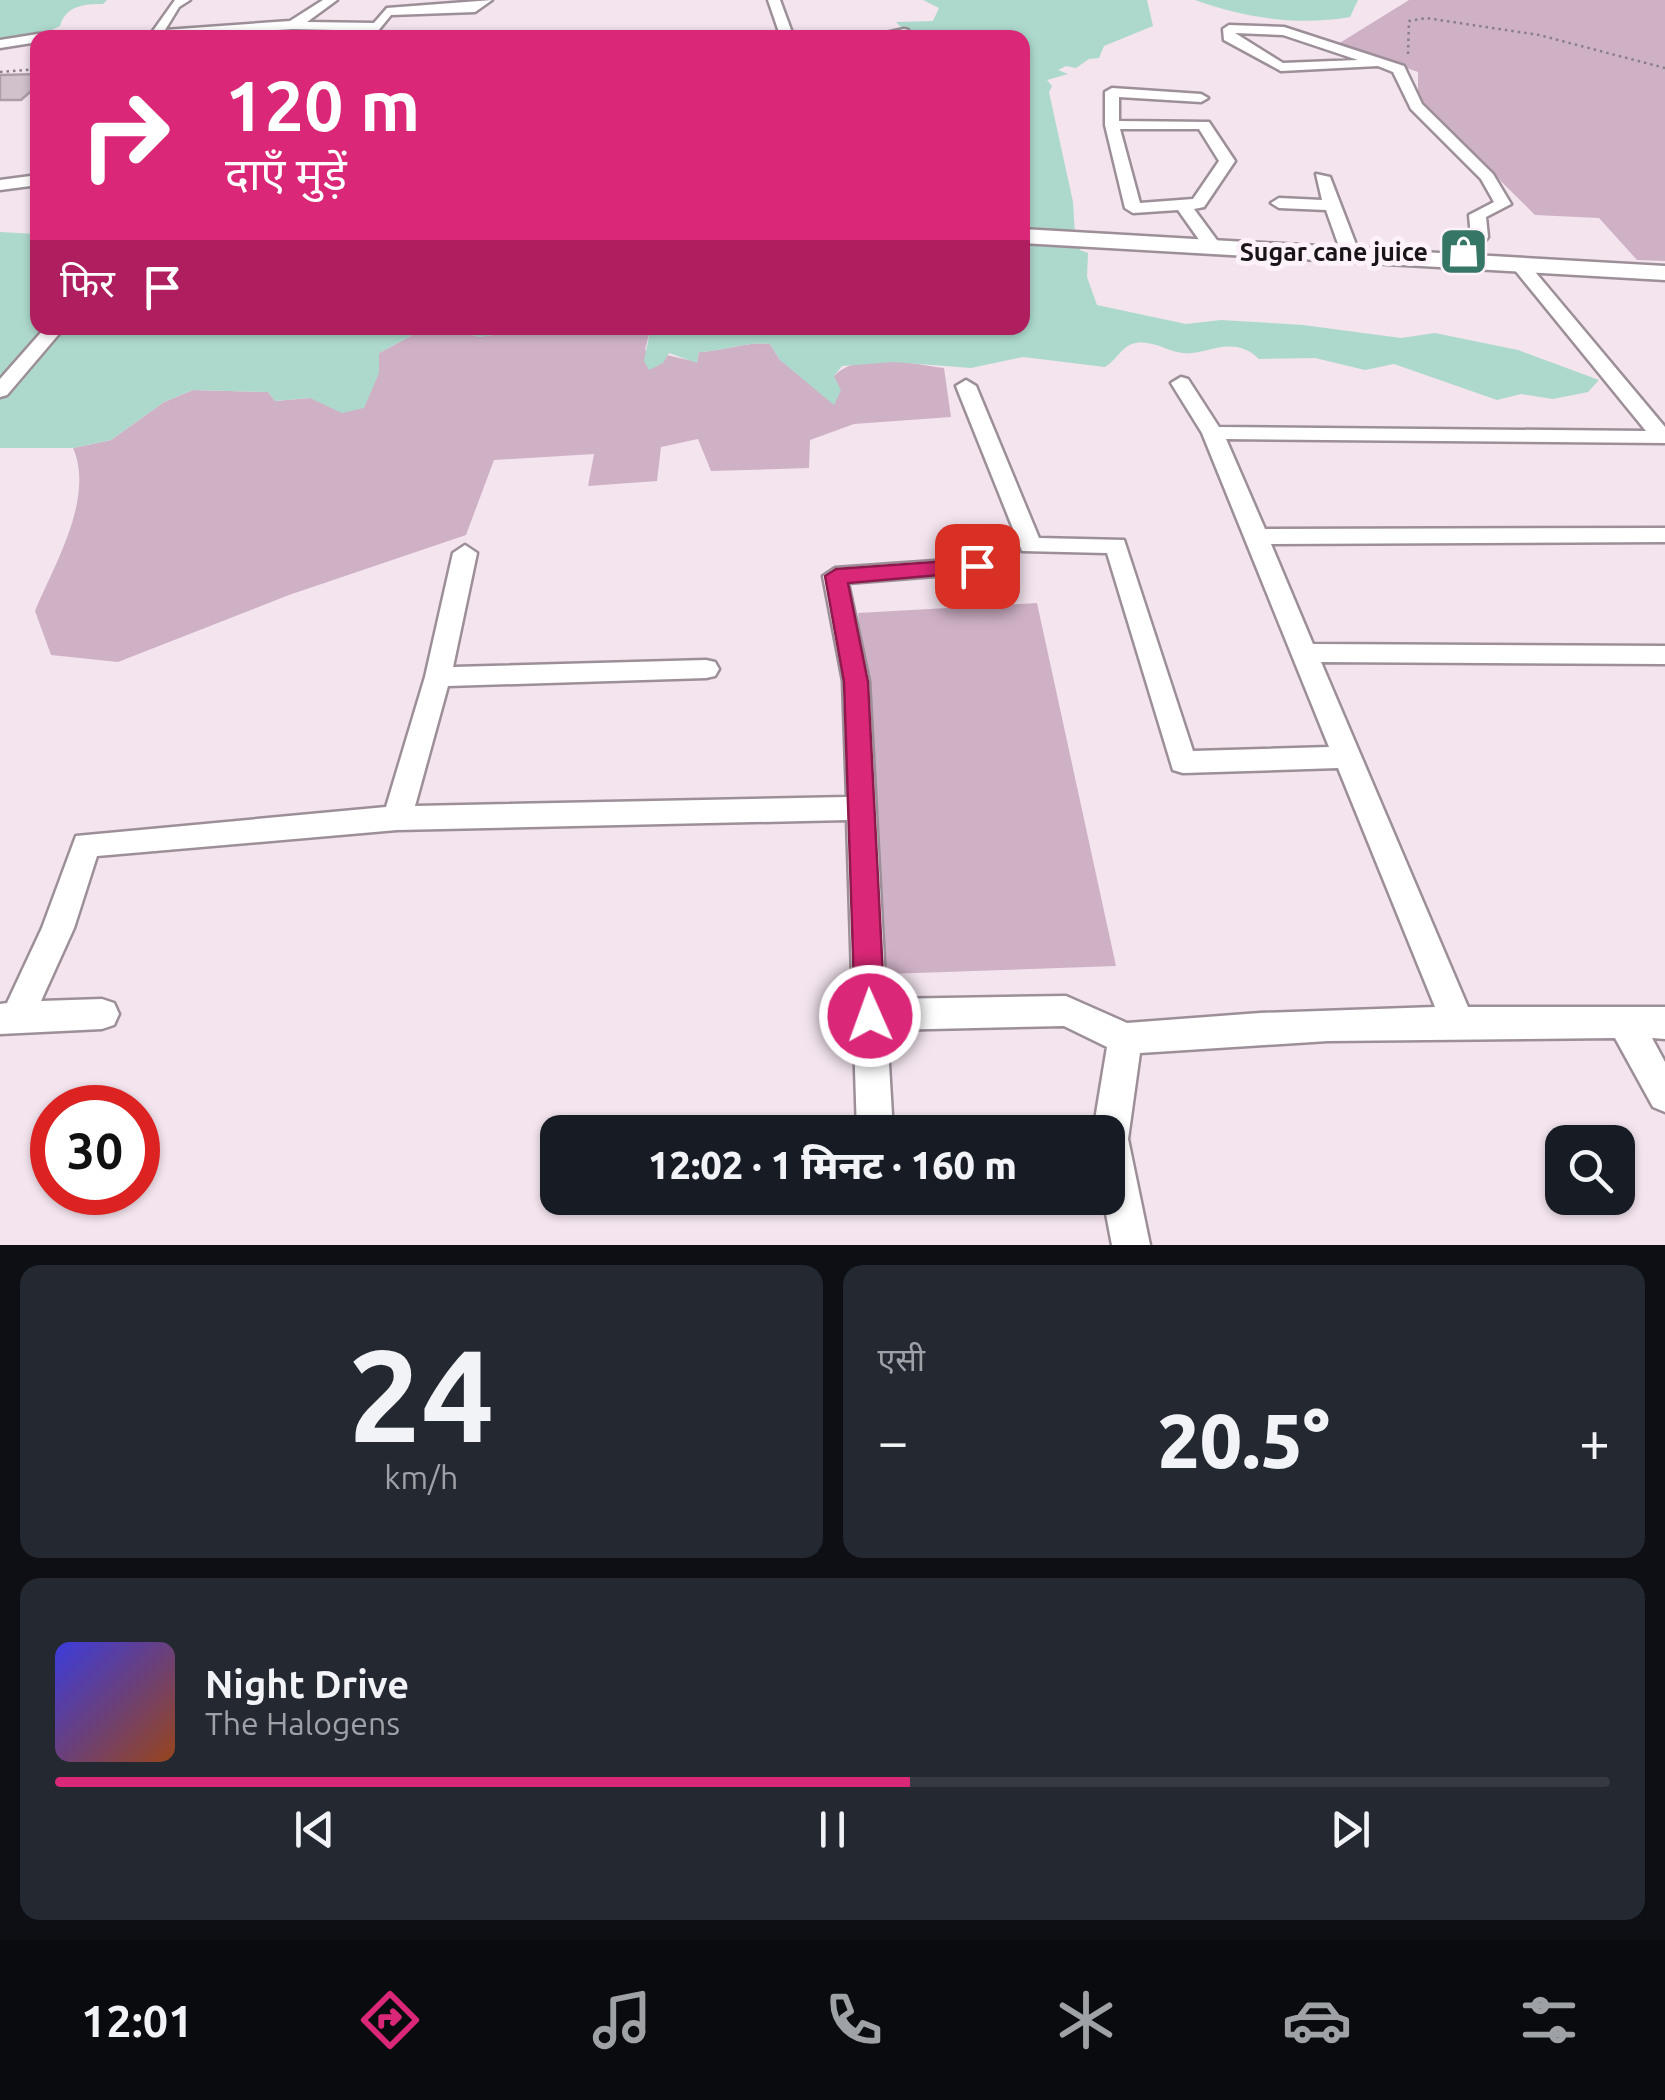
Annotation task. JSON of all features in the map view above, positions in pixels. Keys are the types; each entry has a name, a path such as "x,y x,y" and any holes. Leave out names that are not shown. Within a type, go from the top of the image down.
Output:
{"street":[{"path":"159,30 174,5 184,0"},
{"path":"293,25 331,0"},
{"path":"377,30 388,6 474,8 486,0"},
{"path":"774,0 785,30"},
{"path":"230,30 293,25 352,30"},
{"path":"1376,63 1282,68 1228,36 1229,29 1284,32 1399,69 1416,106 1487,177 1503,204 1477,215 1480,237 1461,261"},
{"path":"0,44 30,40"},
{"path":"1112,124 1204,125 1227,160 1198,204 1134,208 1112,124 1112,92 1201,98"},
{"path":"1322,176 1351,255"},
{"path":"0,184 30,181"},
{"path":"1279,203 1332,205"},
{"path":"1183,205 1213,247"},
{"path":"1030,237 1665,273"},
{"path":"1520,265 1664,437"},
{"path":"0,391 49,335"},
{"path":"1181,383 1213,433 1457,1020"},
{"path":"966,386 1030,546 1116,546 1183,762 1348,757"},
{"path":"1213,433 1664,437"},
{"path":"1257,537 1665,535"},
{"path":"397,818 438,677 465,554"},
{"path":"874,1115 856,682 836,576 977,566"},
{"path":"1305,652 1665,655"},
{"path":"438,677 706,669"},
{"path":"8,1018 58,928 86,845 397,818 863,808"},
{"path":"870,1016 1066,1012 1125,1038 1457,1020 1665,1022"},
{"path":"8,1018 102,1014"},
{"path":"1624,1022 1665,1095"},
{"path":"1113,1115 1125,1038"},
{"path":"1125,1215 1131,1245"}],"path":[{"path":"1399,69 1410,52 1407,28 1412,18 1540,35 1665,68"},
{"path":"0,72 30,70"}],"shaded area":[{"path":"0,0 107,0 71,10 60,26 52,30 30,30 30,37 0,43"},
{"path":"923,0 1147,0 1153,26 1104,46 1099,58 1089,59 1076,68 1066,66 1058,70 1068,74 1047,80 1052,86 1049,92 1073,202 1075,234 1030,231 1030,30 904,30 896,22 933,21 939,8"},
{"path":"1195,0 1358,0 1350,17 1311,21 1252,16"},
{"path":"1409,0 1665,0 1665,261 1637,260 1599,218 1535,215 1418,99 1418,72 1338,44"},
{"path":"0,232 30,234 30,335 413,335 379,353 379,373 364,408 342,413 310,398 275,401 268,392 193,390 164,402 111,440 73,448 0,448"},
{"path":"1030,242 1080,245 1080,250 1088,253 1087,277 1097,305 1186,324 1221,320 1303,325 1401,338 1435,333 1518,350 1599,380 1588,392 1553,399 1521,394 1497,400 1394,364 1365,370 1315,358 1259,359 1249,351 1229,346 1183,353 1142,342 1127,347 1105,367 1023,357 971,368 893,362 842,366 834,376 841,390 834,405 780,360 770,344 699,352 697,363 669,353 663,363 649,370 644,361 649,335 1030,335"},
{"path":"413,335 649,335 645,350 697,362 699,352 770,344 780,360 834,376 844,368 871,361 944,368 951,417 854,424 810,440 809,468 711,471 698,439 661,447 657,481 588,486 594,454 494,460 466,535 289,595 118,662 51,655 35,611 76,509 78,467 73,448 111,440 164,402 193,390 268,392 275,401 310,398 379,373 379,353"},
{"path":"1037,603 1116,966 886,974 858,613"}],"building":[{"path":"30,74 30,92 21,100 0,100 0,75"}],"place":[{"name":"Sugar cane juice","path":"1463,252"}],"route":[{"path":"870,1016 856,682 836,576 977,566"}]}
